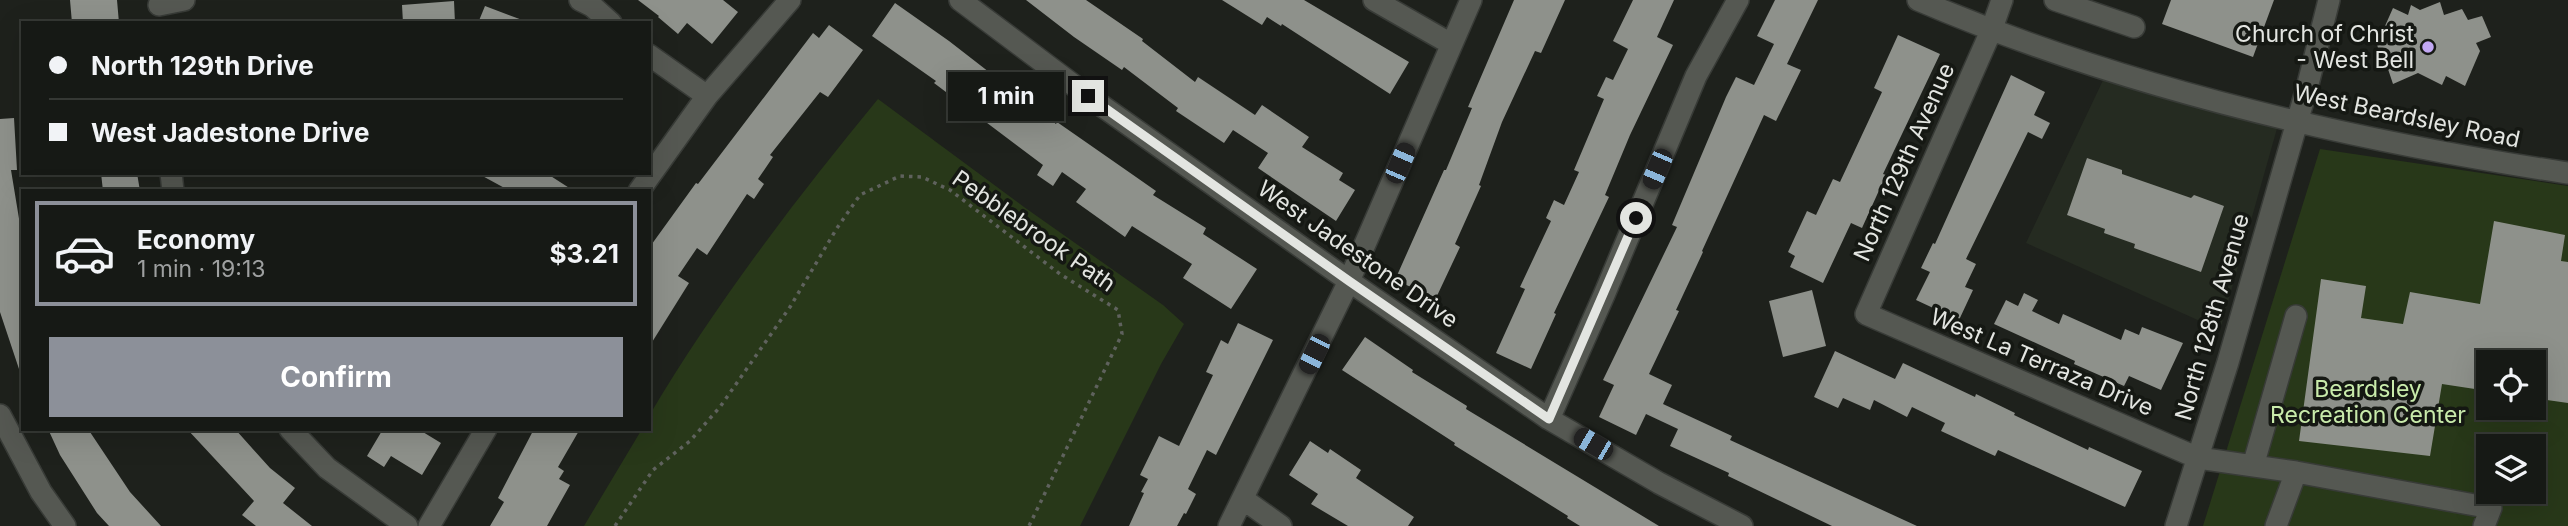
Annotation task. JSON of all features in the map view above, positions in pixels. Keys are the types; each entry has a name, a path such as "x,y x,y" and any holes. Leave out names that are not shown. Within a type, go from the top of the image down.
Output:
{"street":[{"path":"159,9 184,0"},
{"path":"580,0 592,6 609,21"},
{"path":"651,174 707,96 790,0"},
{"name":"West Jadestone Drive","path":"960,0 1088,96 1549,419 1659,483 1742,526"},
{"path":"1374,0 1451,44"},
{"path":"1229,526 1349,281 1471,0"},
{"path":"1549,419 1696,76 1738,0"},
{"name":"West Beardsley Road","path":"1918,0 1991,31 2123,75 2297,121 2443,152 2568,173"},
{"name":"North 129th Avenue","path":"1866,314 1991,31 2002,0"},
{"path":"2054,0 2134,27"},
{"name":"North 128th Avenue","path":"2176,526 2308,84 2329,0"},
{"path":"651,57 707,96"},
{"name":"West La Terraza Drive","path":"1866,314 2198,458 2296,472 2491,508 2484,526"},
{"path":"2253,466 2296,316"},
{"path":"0,415 41,492 65,526"},
{"path":"292,431 327,468 407,526"},
{"path":"429,526 485,431"},
{"path":"2276,526 2296,472"},
{"path":"1242,499 1281,526"}],"path":[{"name":"Pebblebrook Path","path":"615,526 653,470 690,441 720,407 790,307 860,195 900,176 922,177 950,190 1060,274 1118,310 1122,334 1029,526"}],"shaded area":[{"path":"2105,76 2278,125 2220,330 2026,243"}],"green space":[{"path":"878,99 1163,305 1184,324 1161,364 1080,526 584,526 641,431 651,431 651,413 701,333 817,175"},
{"name":"Beardsley Recreation Center","path":"2320,149 2568,186 2568,526 2203,526"}],"building":[{"path":"70,0 117,0 119,21 72,21"},
{"path":"638,0 723,0 738,12 712,44 687,23 678,34"},
{"path":"1026,0 1086,0 1143,39 1142,41 1195,82 1198,77 1255,115 1262,105 1309,137 1302,147 1343,173 1339,180 1355,190 1336,221 1258,168 1268,153 1233,130 1224,143 1176,111 1178,108 1124,67 1122,70"},
{"path":"1222,0 1304,0 1409,62 1390,94 1282,24 1281,26 1267,17 1262,25"},
{"path":"1514,0 1565,0 1541,53 1535,51 1502,122 1479,185 1481,186 1455,244 1460,247 1436,298 1395,280 1446,170 1472,108 1468,107"},
{"path":"1633,0 1674,0 1657,37 1673,45 1630,135 1605,195 1609,197 1554,313 1556,314 1531,369 1496,353 1525,289 1520,287 1551,221 1546,218 1554,200 1564,205 1579,172 1574,170 1604,99 1597,96 1606,77 1613,80 1628,49 1613,41"},
{"path":"1775,0 1818,0 1787,64 1801,70 1776,121 1764,115 1649,374 1672,385 1663,404 1732,436 1730,440 1917,526 1832,526 1670,446 1678,429 1646,414 1636,435 1599,417 1614,385 1603,380 1677,227 1672,225 1726,97 1736,77 1754,85 1774,44 1757,36"},
{"path":"2171,0 2274,0 2253,57 2162,24"},
{"path":"454,1 455,21 403,21 402,5"},
{"name":"Church of Christ - West Bell","path":"2440,2 2444,15 2462,9 2468,20 2482,16 2491,37 2476,43 2480,51 2465,86 2446,76 2442,85 2418,73 2393,84 2377,44 2393,8 2408,15 2411,5 2420,10"},
{"path":"895,3 1056,124 1057,122 1156,191 1153,195 1206,228 1203,234 1257,269 1231,309 1183,278 1192,264 1132,226 1125,237 1076,202 1086,189 1062,172 1053,186 1037,175 1043,165 934,83 936,81 872,36"},
{"path":"485,6 525,21 479,21"},
{"path":"829,25 863,50 828,97 820,92 770,155 773,157 758,179 764,184 754,199 747,194 707,255 697,248 678,276 689,283 651,344 651,245 813,33 819,38"},
{"path":"1898,35 1940,54 1883,174 1886,175 1862,228 1851,223 1823,283 1790,267 1795,256 1788,252 1807,211 1816,215 1833,179 1840,182 1882,92 1874,88"},
{"path":"2011,75 2045,92 2034,115 2050,123 2042,139 2028,132 1966,259 1976,264 1965,287 1973,290 1959,320 1916,300 1930,272 1921,268 1933,243 1935,244"},
{"path":"14,118 17,170 11,170 21,231 20,372 0,312 0,119"},
{"path":"2087,158 2122,170 2122,174 2191,198 2194,195 2224,206 2201,272 2134,248 2135,244 2104,233 2105,229 2067,215"},
{"path":"101,175 137,175 140,189 103,189"},
{"path":"481,175 549,175 571,189 506,189"},
{"path":"2494,221 2565,235 2561,261 2568,262 2568,403 2546,400 2546,350 2476,350 2476,389 2442,384 2430,456 2299,441 2321,279 2366,286 2361,318 2403,324 2410,292 2480,304"},
{"path":"1812,290 1826,346 1783,357 1769,301"},
{"path":"2024,293 2038,300 2032,311 2059,324 2063,314 2121,340 2125,329 2139,335 2142,327 2183,343 2161,390 2129,376 2124,386 1994,324 2006,300 2018,306"},
{"path":"1238,323 1273,340 1216,455 1207,450 1188,489 1196,494 1186,514 1184,513 1177,526 1129,526 1148,479 1140,475 1159,436 1179,446 1213,375 1206,372 1221,340 1228,344"},
{"path":"1365,337 1413,370 1412,372 1467,406 1466,409 1659,526 1580,526 1567,518 1568,516 1454,445 1455,443 1342,370"},
{"path":"1835,351 1895,379 1903,363 1975,397 1976,394 2088,450 2089,447 2142,471 2125,507 1998,450 1995,456 1941,431 1945,423 1912,407 1907,417 1874,400 1870,410 1843,398 1838,408 1814,397"},
{"path":"49,431 89,431 130,492 161,526 109,526 97,513 60,455"},
{"path":"189,431 237,431 270,468 295,488 283,503 312,526 256,526 242,515 254,501"},
{"path":"382,431 421,431 441,443 422,475 391,456 384,467 367,456"},
{"path":"533,431 579,431 558,467 564,471 559,479 570,485 547,526 490,526 504,502 498,498"},
{"path":"1310,441 1328,453 1330,449 1361,470 1356,478 1414,517 1408,526 1348,526 1311,504 1318,494 1289,475"}],"place":[{"name":"Church of Christ - West Bell","path":"2428,47"}],"route":[{"path":"1088,96 1549,419 1636,218"}]}
